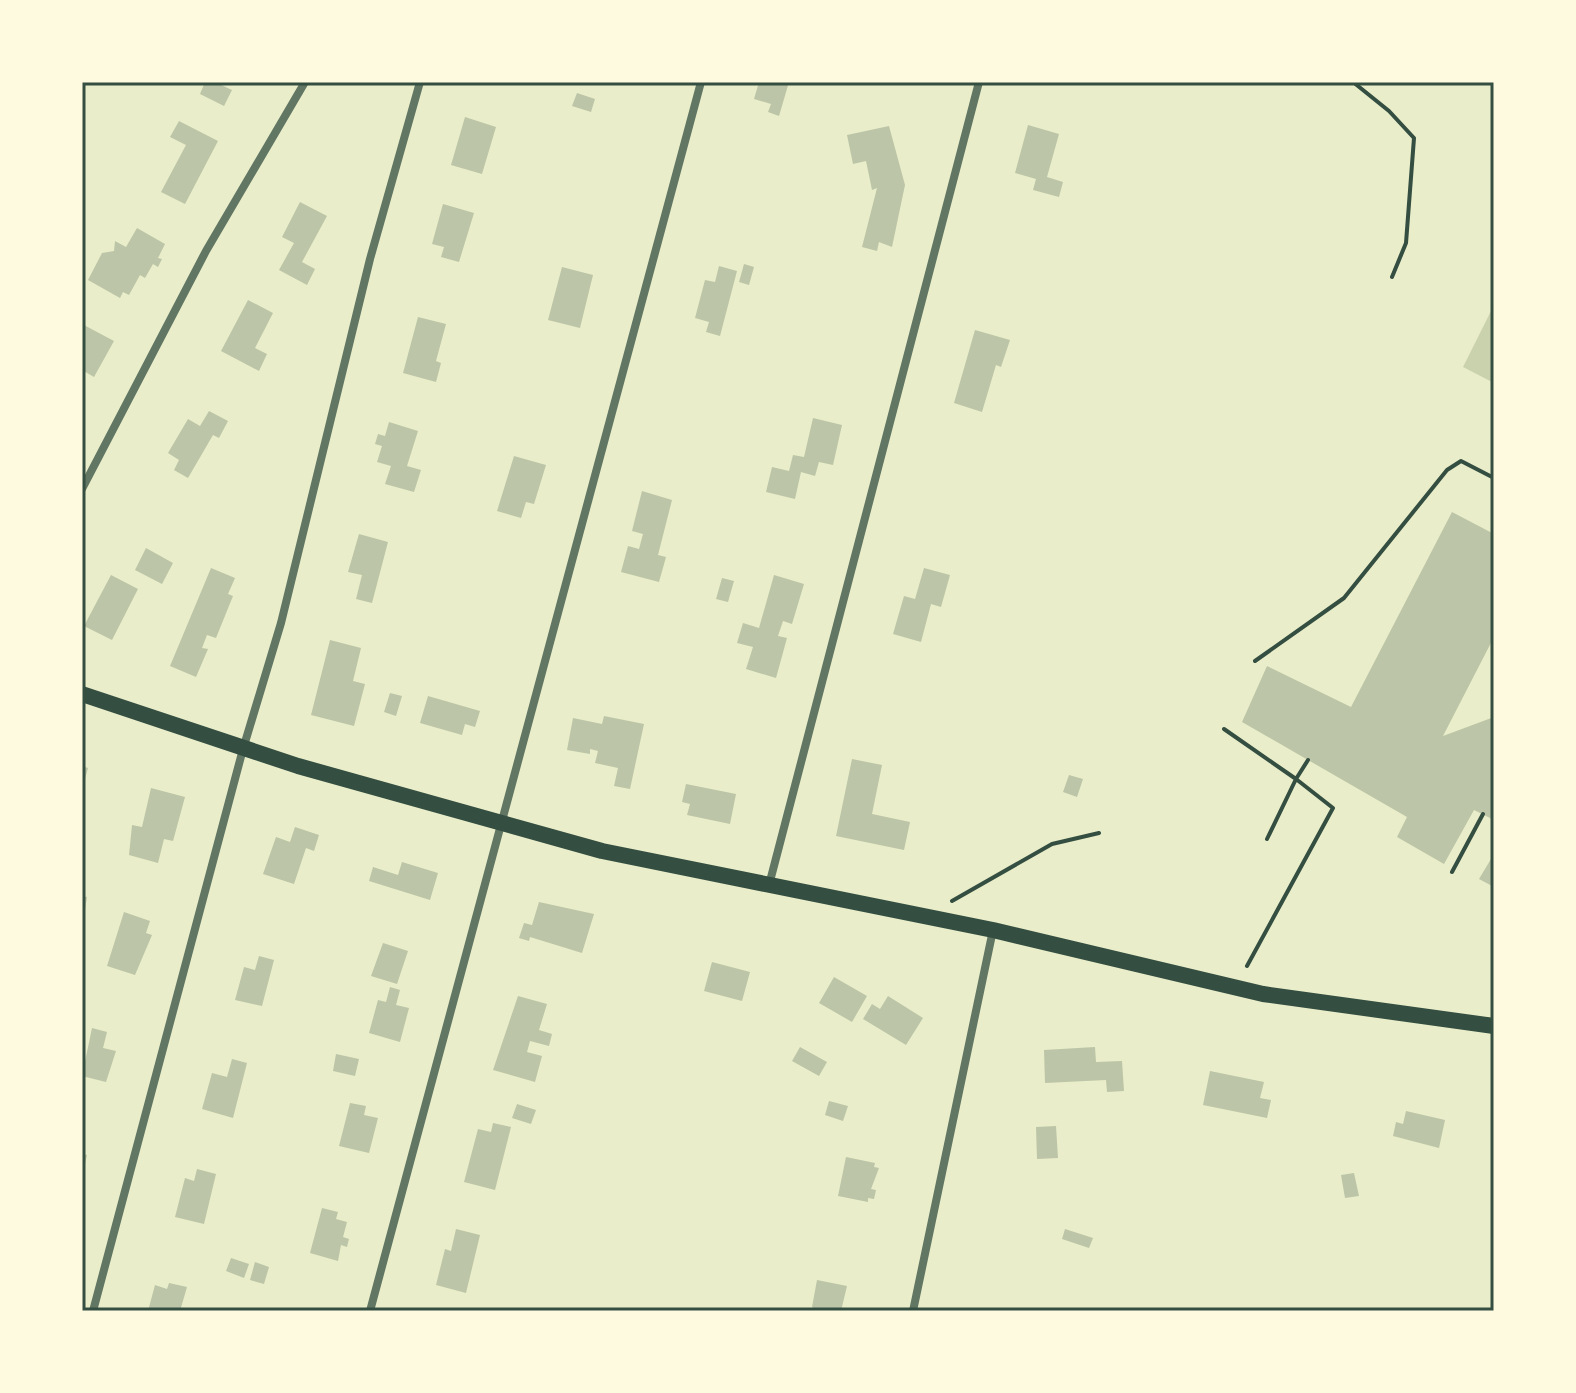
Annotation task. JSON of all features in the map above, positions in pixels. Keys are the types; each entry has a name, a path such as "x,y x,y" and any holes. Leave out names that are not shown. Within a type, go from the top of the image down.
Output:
{"main road":[{"path":"82,694 243,749 500,825 602,851 993,930 1263,994 1494,1026"}],"street":[{"path":"82,489 206,251 305,82"},
{"path":"93,1311 243,749 281,623 370,259 420,82"},
{"path":"370,1311 701,82"},
{"path":"769,885 979,82"},
{"path":"913,1311 993,930"}],"path":[{"path":"1353,82 1389,111 1414,138 1406,243 1392,277"},
{"path":"1255,661 1344,598 1447,470 1461,461 1494,478"},
{"path":"1224,729 1333,808 1247,966"},
{"path":"1267,839 1308,760"},
{"path":"1452,872 1483,814"},
{"path":"948,922 949,903 1052,844 1099,833"}],"green space":[{"path":"1494,305 1494,383 1463,367"}],"building":[{"path":"205,82 215,82 232,90 224,106 200,94"},
{"path":"759,82 789,82 779,116 768,112 771,104 754,99"},
{"path":"577,93 595,99 591,112 572,106"},
{"path":"465,117 496,127 482,174 451,165"},
{"path":"179,121 218,141 185,204 161,192 186,145 170,137"},
{"path":"1028,125 1059,134 1047,177 1063,182 1059,197 1033,190 1036,179 1015,173"},
{"path":"889,126 905,185 892,247 879,242 877,251 862,247 877,188 872,190 866,161 853,164 847,135"},
{"path":"300,202 327,216 302,262 315,269 307,285 279,270 294,243 282,237"},
{"path":"443,204 474,213 459,262 441,257 444,247 432,244"},
{"path":"137,228 165,244 158,258 162,259 158,267 153,264 145,278 140,275 129,295 123,292 120,298 88,280 102,253 114,251 115,241 126,247"},
{"path":"744,264 754,267 749,285 739,282"},
{"path":"719,266 737,271 720,336 706,332 709,322 695,318 705,280 715,282"},
{"path":"562,267 593,275 580,328 548,320"},
{"path":"248,300 273,313 255,348 267,354 259,371 221,351"},
{"path":"418,317 446,324 436,361 441,363 436,382 403,373"},
{"path":"82,324 114,341 94,377 82,370"},
{"path":"975,330 1010,340 1001,367 996,365 982,412 954,403"},
{"path":"209,411 228,421 219,438 213,435 188,478 174,470 179,460 168,453 188,419 200,426"},
{"path":"813,418 842,425 833,465 819,462 815,476 801,472 795,499 766,492 772,467 789,471 793,455 804,457"},
{"path":"389,422 418,431 407,466 421,470 414,492 385,484 391,466 377,462 382,446 375,444 378,434 385,436"},
{"path":"514,456 546,465 534,504 526,502 521,518 497,511"},
{"path":"642,491 672,500 658,555 666,557 659,582 621,572 628,546 639,549 643,534 632,531"},
{"path":"1452,512 1494,534 1494,637 1443,736 1494,717 1494,820 1474,810 1444,864 1397,837 1407,817 1242,722 1267,666 1351,707"},
{"path":"359,534 388,542 372,603 356,599 362,575 348,572"},
{"path":"146,548 173,563 162,584 135,570"},
{"path":"211,568 235,578 228,594 233,596 216,638 207,635 202,648 208,649 196,677 170,666"},
{"path":"924,568 950,575 941,607 931,604 921,642 893,634 904,596 915,599"},
{"path":"111,575 138,589 112,640 84,626"},
{"path":"774,575 804,584 792,624 783,621 778,636 787,638 776,678 746,669 753,647 737,643 743,623 759,628"},
{"path":"722,578 734,581 728,602 716,599"},
{"path":"330,640 361,648 353,681 365,684 354,726 311,715"},
{"path":"390,693 402,696 396,716 384,712"},
{"path":"428,696 480,711 475,727 465,724 462,735 420,723"},
{"path":"604,716 644,724 630,789 614,786 618,768 595,763 598,751 590,749 590,754 567,750 573,718 602,724"},
{"path":"852,759 882,765 872,814 910,822 904,850 836,836"},
{"path":"82,766 88,768 83,786 82,786"},
{"path":"1069,775 1083,779 1077,797 1063,792"},
{"path":"686,784 736,794 730,824 687,815 690,804 682,802"},
{"path":"151,788 185,797 173,841 164,839 158,863 129,855 132,825 142,827"},
{"path":"295,827 319,835 314,851 306,848 294,884 263,874 276,837 290,842"},
{"path":"1494,854 1494,887 1479,879"},
{"path":"402,862 438,873 430,900 369,881 373,867 398,875"},
{"path":"82,896 87,897 84,916 82,916"},
{"path":"539,902 594,914 582,953 530,937 529,941 519,938 524,923 532,925"},
{"path":"124,912 150,921 146,933 152,935 135,975 107,966"},
{"path":"383,943 408,951 397,984 371,976"},
{"path":"259,956 274,960 262,1006 235,1000 244,967 255,970"},
{"path":"712,962 750,972 742,1001 704,991"},
{"path":"834,977 867,996 852,1022 819,1003"},
{"path":"390,987 400,990 396,1005 409,1008 400,1042 369,1033 378,1000 386,1002"},
{"path":"518,996 547,1004 539,1030 552,1034 549,1046 530,1041 527,1052 542,1056 535,1082 493,1070"},
{"path":"888,996 923,1018 906,1045 863,1019 872,1004 880,1009"},
{"path":"92,1028 107,1032 103,1048 116,1051 106,1082 82,1076"},
{"path":"800,1047 827,1062 819,1076 792,1061"},
{"path":"1095,1047 1096,1062 1122,1061 1124,1091 1107,1092 1106,1080 1045,1083 1044,1050"},
{"path":"336,1054 359,1059 355,1076 333,1071"},
{"path":"232,1059 247,1063 233,1118 202,1109 212,1073 227,1077"},
{"path":"1210,1071 1264,1082 1260,1098 1271,1100 1267,1118 1203,1105"},
{"path":"829,1101 848,1106 843,1121 825,1115"},
{"path":"350,1103 366,1106 364,1115 378,1118 369,1153 339,1146"},
{"path":"517,1104 536,1110 531,1124 512,1118"},
{"path":"1406,1111 1445,1120 1439,1148 1393,1136 1396,1122 1403,1124"},
{"path":"493,1123 511,1127 495,1190 464,1182 478,1129 491,1132"},
{"path":"1056,1126 1058,1158 1037,1159 1036,1127"},
{"path":"82,1154 87,1155 83,1173 82,1173"},
{"path":"846,1157 875,1163 874,1167 879,1168 871,1189 876,1190 874,1199 868,1198 868,1202 838,1196"},
{"path":"197,1169 216,1174 204,1224 175,1217 185,1178 194,1181"},
{"path":"1354,1173 1359,1196 1345,1198 1341,1175"},
{"path":"322,1208 338,1212 336,1219 347,1222 343,1237 349,1239 347,1247 341,1245 338,1261 310,1253"},
{"path":"456,1229 480,1235 466,1293 436,1285 445,1249 451,1251"},
{"path":"1065,1229 1093,1238 1089,1248 1062,1239"},
{"path":"231,1258 249,1264 244,1278 226,1271"},
{"path":"255,1262 269,1267 264,1284 250,1280"},
{"path":"817,1280 847,1286 841,1311 817,1311 812,1307"},
{"path":"169,1283 187,1287 180,1311 148,1311 155,1285 167,1289"}]}
